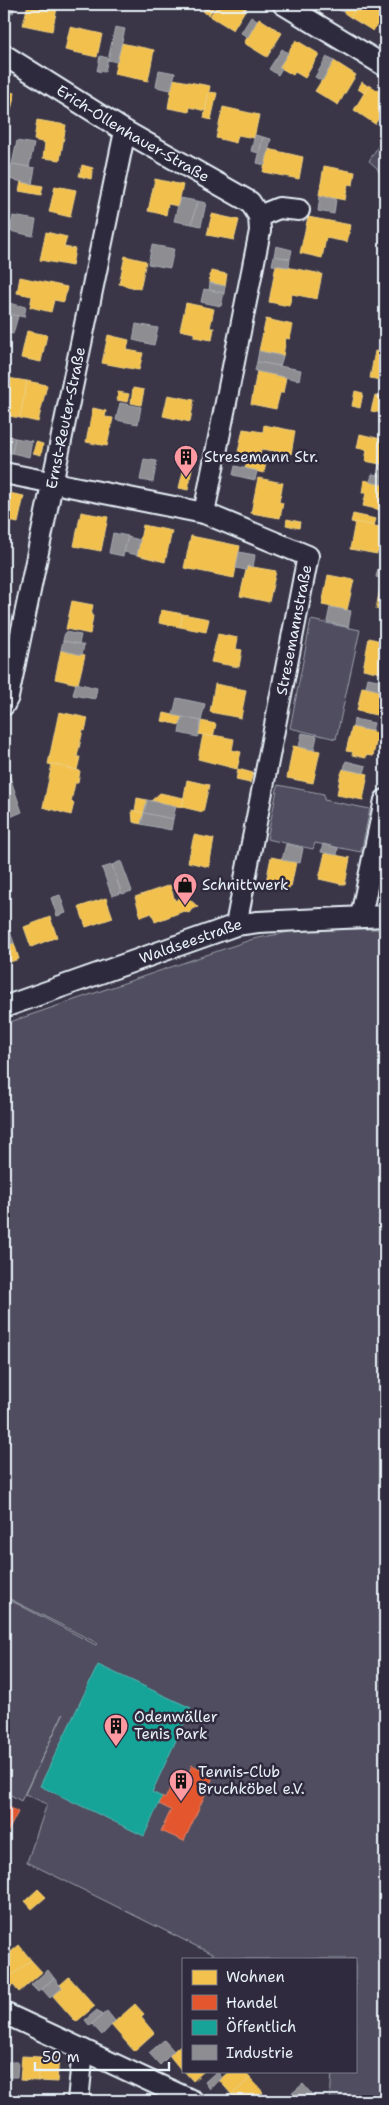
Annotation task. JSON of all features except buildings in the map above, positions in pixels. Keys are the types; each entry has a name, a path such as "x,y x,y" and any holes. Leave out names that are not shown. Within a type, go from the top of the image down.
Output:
{"street":[{"path":"283,4 385,66"},
{"name":"Erich-Ollenhauer-Straße","path":"4,55 125,131 250,202 259,216"},
{"name":"Ernst-Reuter-Straße","path":"4,705 8,697 125,131"},
{"path":"204,513 260,231 259,216 279,208 299,210"},
{"name":"Stresemannstraße","path":"4,473 204,513 308,556 236,926"},
{"path":"361,916 385,800"},
{"name":"Waldseestraße","path":"4,1008 236,926 258,922 385,916"},
{"path":"4,2013 193,2101"},
{"path":"78,2101 83,2050"}],"shaded area":[{"path":"385,135 385,184 377,168 369,161"},
{"path":"311,620 360,630 336,739 290,728"},
{"path":"278,785 324,794 324,800 370,809 361,852 315,843 313,849 267,839"},
{"path":"305,929 385,929 385,2101 330,2101 332,2072 356,2072 356,1958 220,1958 27,1862 47,1804 25,1794 63,1714 21,1801 4,1791 4,1597 96,1645 97,1643 4,1596 4,1024 253,939"}],"place":[{"name":"Stresemann Str.","path":"186,478"},
{"name":"Schnittwerk","path":"185,906"},
{"name":"Odenwäller Tenis Park","path":"116,1747"},
{"name":"Tennis-Club Bruchköbel e.V.","path":"181,1802"}]}
